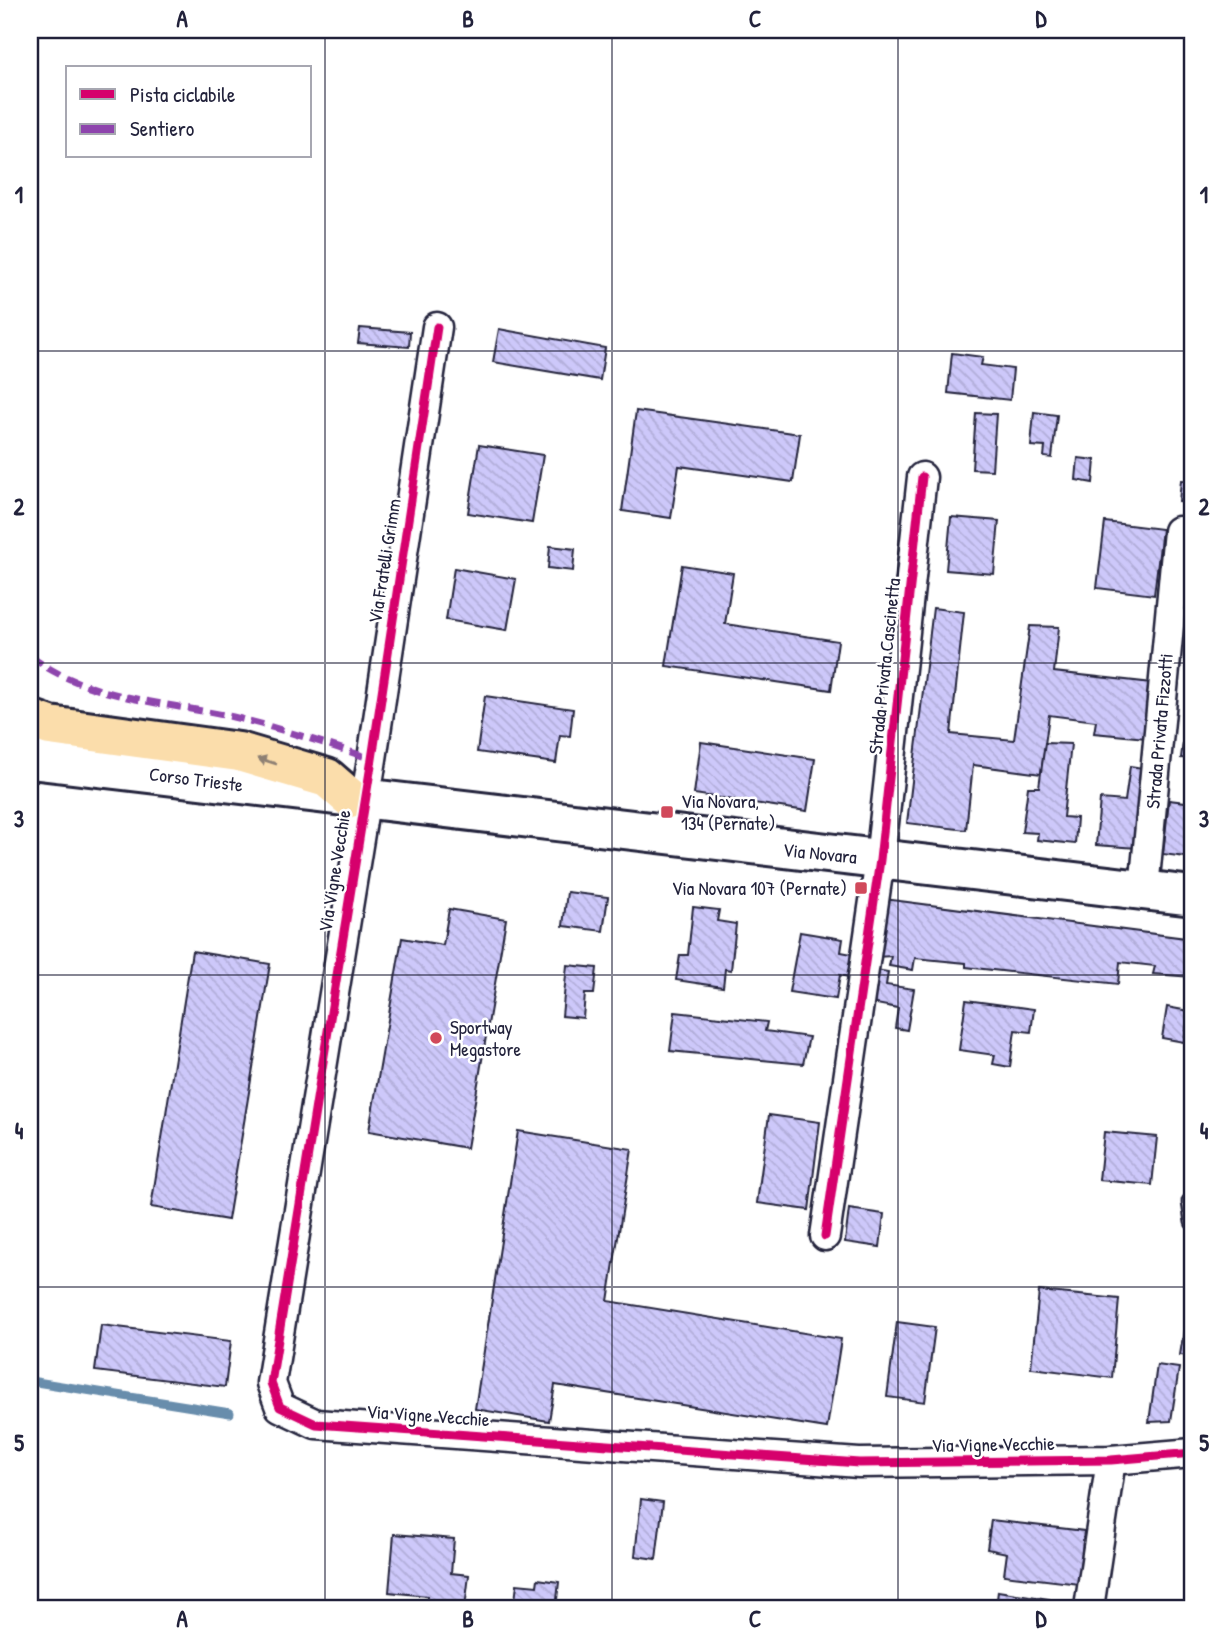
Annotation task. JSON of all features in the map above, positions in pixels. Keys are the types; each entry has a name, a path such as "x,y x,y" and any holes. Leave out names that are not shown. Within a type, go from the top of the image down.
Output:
{"highway":[{"path":"30,719 50,726 239,752 327,778 356,799"}],"main road":[{"name":"Corso Trieste","path":"30,759 356,799"},
{"name":"Via Novara","path":"356,799 1193,895"}],"street":[{"name":"Via Fratelli Grimm","path":"356,799 372,759 437,327"},
{"name":"Strada Privata Cascinetta","path":"825,1236 880,860 922,477"},
{"name":"Strada Privata Fizzotti","path":"1144,889 1178,531"},
{"name":"Via Vigne Vecchie","path":"356,799 271,1383 280,1407 316,1424 845,1462 1111,1460 1193,1453"},
{"path":"1088,1608 1111,1460"}],"lane":[{"path":"1193,1200 1190,1202 1193,1222"}],"building":[{"path":"360,328 410,332 409,347 358,343"},
{"path":"499,329 605,348 600,380 493,362"},
{"path":"952,353 983,357 981,365 1013,369 1010,400 948,393"},
{"path":"636,411 800,434 793,482 679,466 671,518 622,511"},
{"path":"1034,412 1057,415 1052,458 1044,457 1045,447 1031,446"},
{"path":"976,413 996,414 992,470 972,469"},
{"path":"479,445 543,455 532,523 468,513"},
{"path":"1078,458 1095,460 1093,483 1076,480"},
{"path":"1181,480 1193,481 1191,503 1179,502"},
{"path":"951,517 999,521 994,574 946,570"},
{"path":"1105,522 1162,529 1154,595 1097,588"},
{"path":"550,546 575,549 573,571 548,568"},
{"path":"682,565 733,573 725,624 838,641 831,690 666,666"},
{"path":"454,568 516,579 507,630 446,620"},
{"path":"933,608 964,612 951,734 1014,740 1030,626 1059,627 1054,672 1152,683 1146,738 1094,733 1096,721 1049,715 1041,774 973,765 966,830 907,823"},
{"path":"485,696 573,709 570,736 560,735 556,763 477,752"},
{"path":"1184,734 1193,735 1193,759 1181,758"},
{"path":"701,742 815,759 807,811 694,794"},
{"path":"1045,743 1071,744 1063,817 1077,818 1075,844 1037,840 1038,833 1022,832 1028,787 1039,787"},
{"path":"1130,766 1143,768 1137,848 1096,845 1100,799 1125,801"},
{"path":"1169,800 1193,803 1193,858 1163,854"},
{"path":"567,892 608,897 603,931 563,926"},
{"path":"884,899 1193,939 1192,977 1153,974 1155,966 1120,962 1118,984 966,967 966,963 915,958 913,970 889,966 891,956 877,957"},
{"path":"693,907 719,910 717,921 736,924 731,970 725,969 723,987 676,980 680,955 688,955"},
{"name":"Sportway Megastore","path":"449,909 506,919 467,1148 369,1131 402,938 443,945"},
{"path":"800,932 843,939 841,952 852,954 848,977 840,975 836,999 789,992"},
{"path":"192,951 270,964 228,1220 151,1207"},
{"path":"567,965 597,968 594,994 585,994 583,1018 562,1016"},
{"path":"876,970 888,972 886,985 914,989 907,1030 895,1028 898,1008 871,1003"},
{"path":"966,1000 1034,1009 1031,1032 1015,1030 1010,1067 993,1064 995,1055 959,1050"},
{"path":"1167,1007 1189,1011 1184,1042 1162,1038"},
{"path":"675,1012 767,1022 765,1031 809,1037 803,1064 670,1051"},
{"path":"769,1115 820,1122 809,1210 757,1203"},
{"path":"518,1131 632,1149 608,1301 841,1339 827,1428 555,1385 549,1421 475,1409"},
{"path":"1104,1132 1157,1137 1152,1185 1099,1180"},
{"path":"849,1209 884,1214 880,1247 845,1242"},
{"path":"1039,1291 1119,1299 1112,1378 1031,1368"},
{"path":"1188,1305 1193,1306 1193,1356 1180,1355"},
{"path":"897,1322 935,1327 925,1402 887,1397"},
{"path":"101,1325 231,1341 225,1387 95,1371"},
{"path":"1157,1365 1179,1368 1171,1421 1149,1422"},
{"path":"641,1499 663,1502 656,1559 635,1556"},
{"path":"991,1520 1084,1531 1079,1584 1004,1575 1007,1553 987,1549"},
{"path":"394,1534 454,1539 451,1573 469,1575 465,1608 426,1606 427,1596 389,1592"},
{"path":"538,1579 559,1582 556,1608 506,1608 507,1600 515,1601 517,1584 537,1586"},
{"path":"998,1591 1049,1599 1048,1608 996,1608"}],"waterway":[{"path":"30,1381 230,1413"}],"marked path":[{"path":"30,656 76,682 101,690 251,721 372,759"}],"cycle path":[{"path":"437,327 372,759 271,1383 280,1407 316,1424 859,1463 1111,1460 1193,1453"},
{"path":"825,1236 880,860 922,477"}],"place":[{"name":"Via Novara, 134 (Pernate)","path":"667,812"},
{"name":"Via Novara 107 (Pernate)","path":"861,888"},
{"name":"Sportway Megastore","path":"436,1038"}]}
